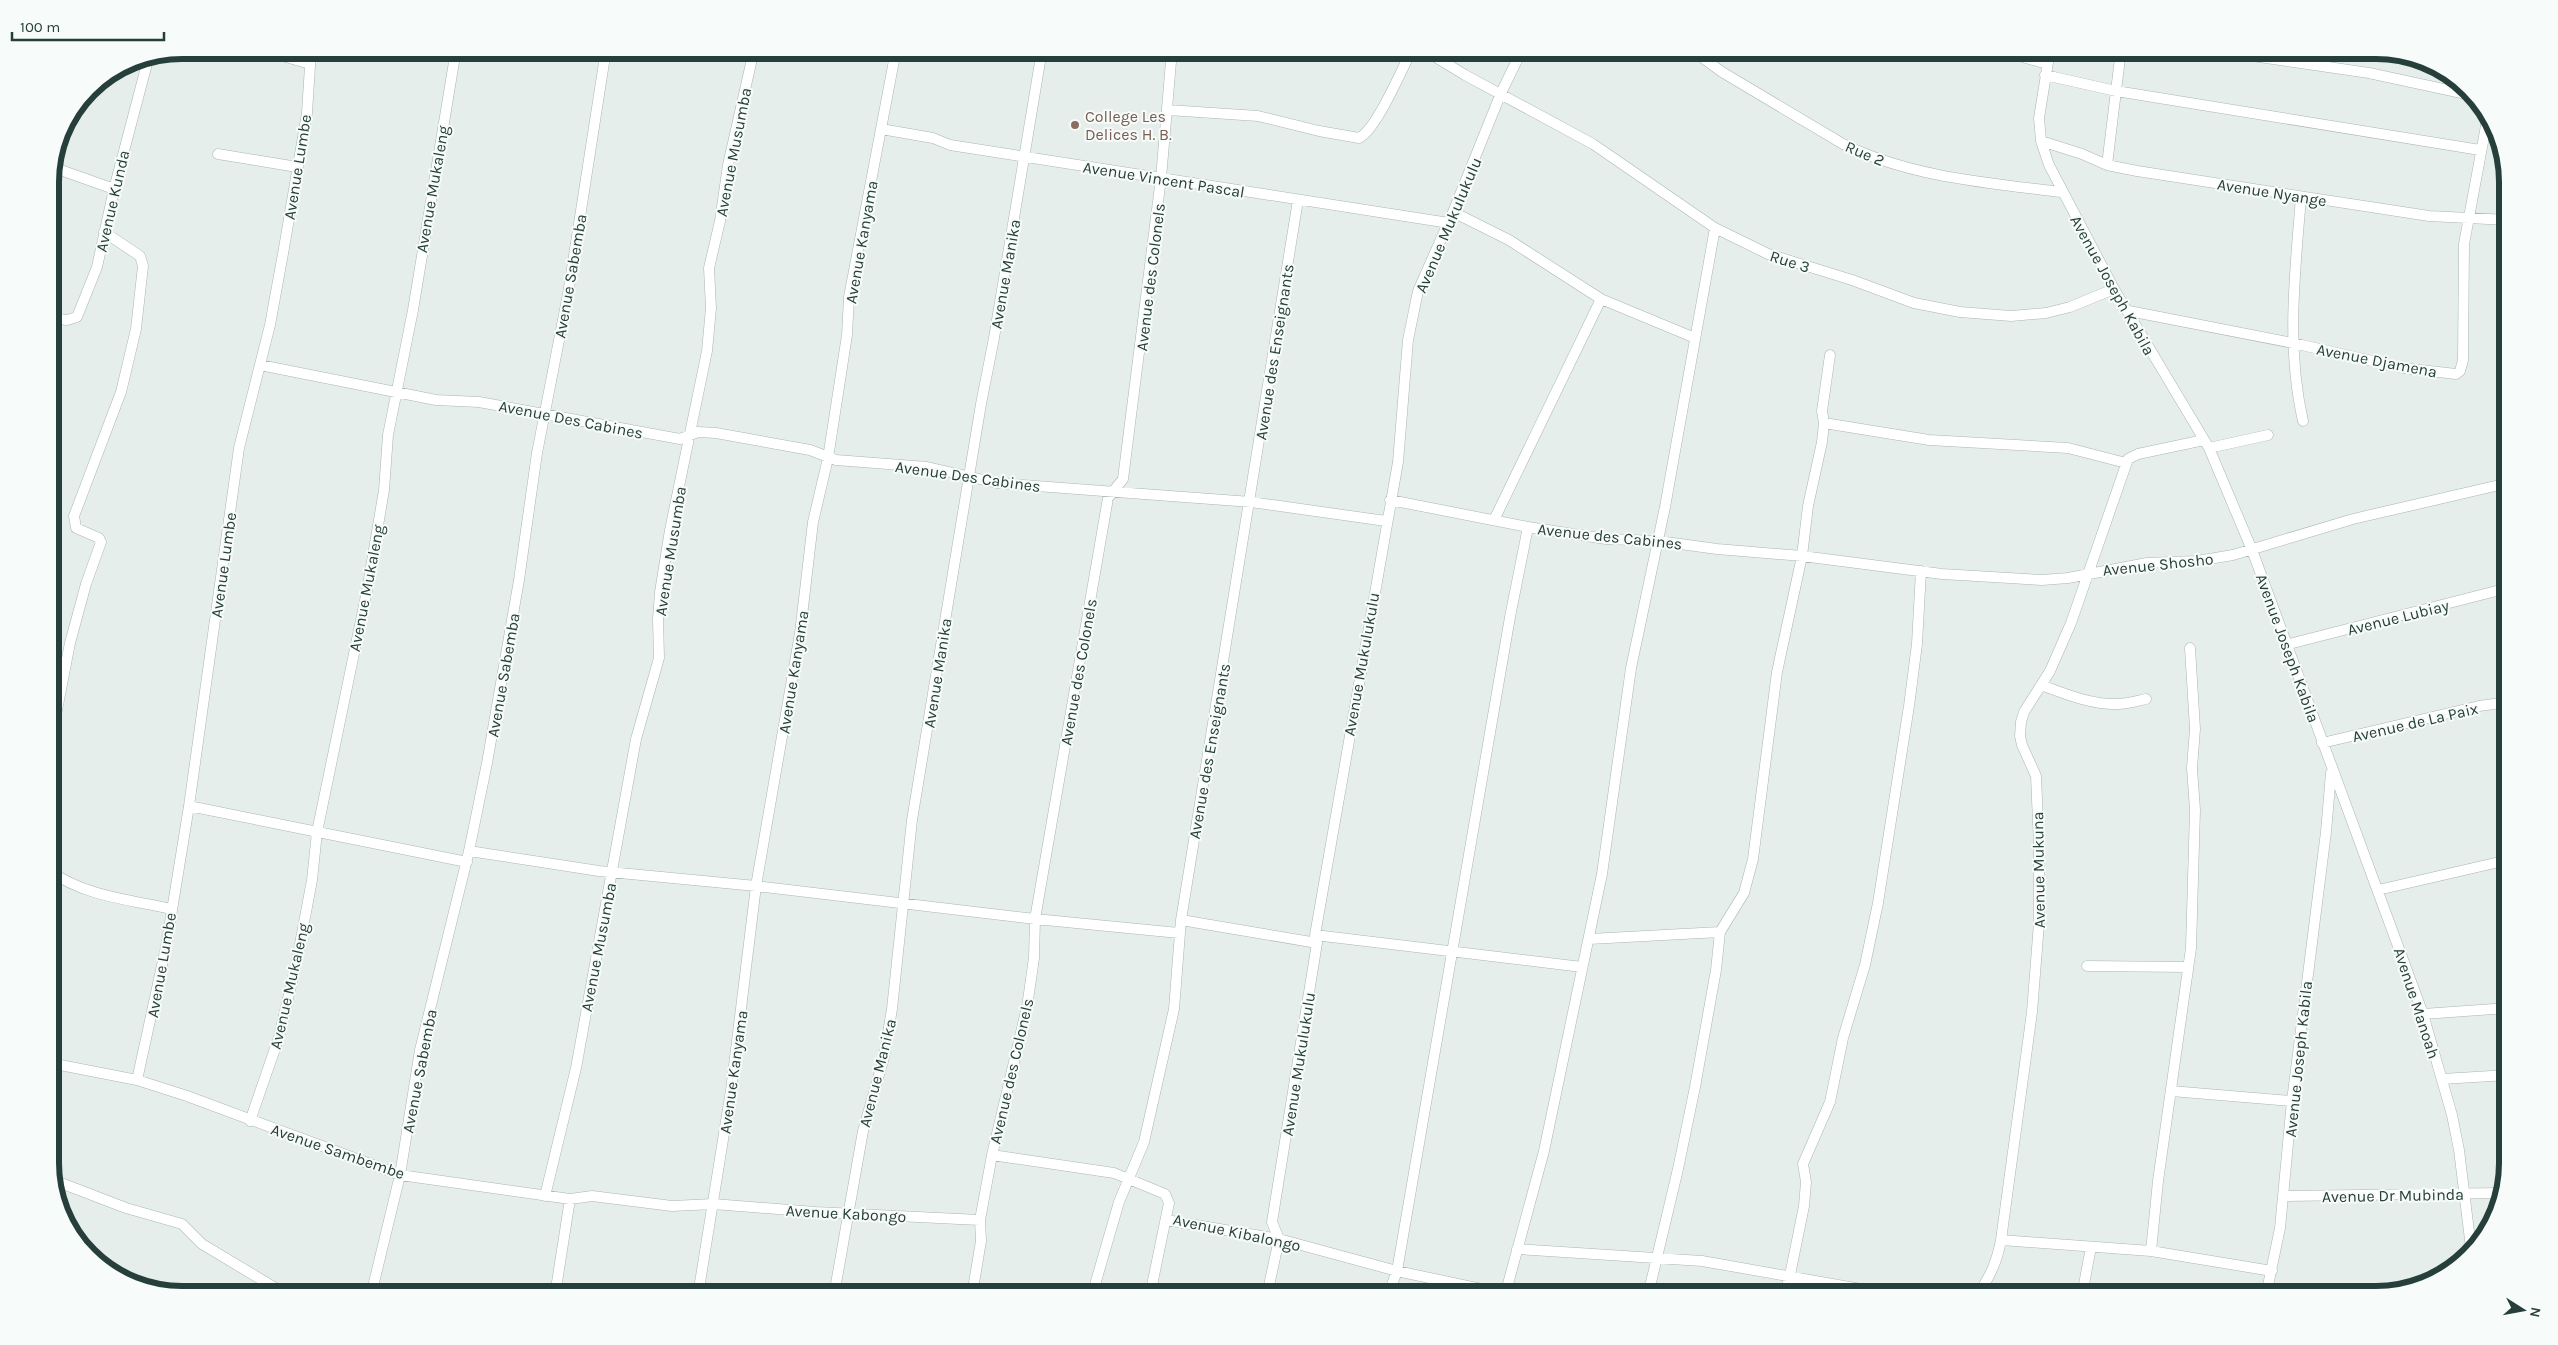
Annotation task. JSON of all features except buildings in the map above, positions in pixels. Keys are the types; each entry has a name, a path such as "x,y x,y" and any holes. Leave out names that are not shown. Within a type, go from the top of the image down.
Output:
{"street":[{"path":"293,59 310,64"},
{"name":"Avenue Lumbe","path":"137,1080 161,980 189,806 239,448 260,365 282,258 307,113 310,59"},
{"name":"Avenue Mukaleng","path":"250,1121 273,1056 286,1010 312,880 317,832 367,591 396,392 413,310 455,59"},
{"name":"Avenue Sabemba","path":"373,1286 400,1175 420,1050 470,851 518,589 544,416 568,294 605,59"},
{"name":"Avenue Musumba","path":"545,1196 576,1068 636,739 659,658 658,619 660,592 670,530 707,351 711,308 709,268 720,221 728,165 752,59"},
{"name":"Avenue Kanyama","path":"699,1286 732,1080 756,886 800,633 814,522 828,458 848,335 850,292 894,59"},
{"name":"Avenue Manika","path":"836,1286 863,1131 884,1057 891,1019 899,960 912,820 1026,157 1041,59"},
{"name":"Avenue des Colonels","path":"974,1286 981,1241 980,1220 992,1155 1027,1007 1034,958 1035,919 1108,498 1123,479 1162,178 1171,59"},
{"path":"1168,110 1258,116 1319,131 1359,138 1365,135 1374,123 1407,59"},
{"name":"Rue 3","path":"1440,59 1605,151 1715,228 1753,248 1852,280 1890,296 1960,312 2011,316 2046,313 2078,304 2114,289"},
{"name":"Avenue Mukulukulu","path":"1269,1286 1279,1239 1272,1222 1316,939 1400,443 1405,371 1413,317 1423,276 1454,212 1501,93 1518,59"},
{"name":"Rue 2","path":"1705,59 1730,76 1864,154 1886,162 1941,175 2061,192"},
{"path":"2030,59 2047,64"},
{"name":"Avenue Joseph Kabila","path":"2048,59 2039,118 2042,141 2061,192 2114,289 2206,444 2252,550 2288,644 2331,767 2326,832 2292,1101 2284,1196 2268,1286"},
{"path":"2107,165 2120,59"},
{"path":"2273,59 2369,73 2461,93"},
{"name":"Avenue Kunda","path":"59,319 72,320 80,312 97,267 114,189 147,64"},
{"path":"2045,75 2116,91 2480,150"},
{"name":"Avenue Djamena","path":"2128,311 2293,343 2426,372 2452,374 2460,372 2464,345 2464,244 2486,125"},
{"name":"Avenue Vincent Pascal","path":"881,129 933,138 950,145 1449,223"},
{"name":"Avenue Nyange","path":"2042,141 2082,154 2107,165 2429,216 2499,220"},
{"path":"218,154 297,167"},
{"path":"59,170 114,189"},
{"path":"2301,197 2295,268 2293,343 2295,386 2303,421"},
{"name":"Avenue des Enseignants","path":"1095,1286 1117,1208 1144,1142 1174,1009 1179,933 1298,200"},
{"path":"1454,212 1496,233 1602,299 1695,338"},
{"path":"1507,1286 1544,1151 1589,939 1614,799 1631,668 1658,541 1715,228"},
{"path":"59,700 70,643 88,578 101,542 99,538 76,528 74,516 121,392 136,329 143,266 140,256 104,232"},
{"path":"1494,520 1602,299"},
{"path":"1650,1286 1695,1087 1716,970 1720,932 1744,893 1749,878 1770,709 1802,556 1824,422 1822,411 1830,355"},
{"name":"Avenue Des Cabines","path":"260,365 436,400 479,402 544,416 680,439 703,432 735,435 810,450 828,458 927,467 997,483 1250,502 1386,521"},
{"path":"1824,422 1929,440 2068,448 2126,463 2130,457 2138,454 2268,435"},
{"name":"Avenue Mukuna","path":"1984,1286 1997,1261 2001,1240 2032,1012 2039,924 2039,846 2036,776 2020,736 2024,712 2041,685 2071,623 2126,463"},
{"name":"Avenue Shosho","path":"1802,556 1922,571 2042,580 2068,578 2089,572 2147,563 2197,561 2252,550 2353,519 2499,485"},
{"name":"Avenue des Cabines","path":"1390,500 1528,527 1606,539 1658,541 1717,549 1802,556"},
{"path":"1391,1286 1397,1271 1510,616 1528,527"},
{"path":"1787,1286 1804,1206 1806,1182 1803,1164 1830,1102 1843,1038 1865,965 1878,903 1909,706 1922,571"},
{"name":"Avenue Lubiay","path":"2288,644 2499,590"},
{"path":"2151,1251 2188,967 2194,894 2195,810 2192,768 2196,729 2190,648"},
{"path":"2041,685 2071,697 2119,705 2146,699"},
{"name":"Avenue de La Paix","path":"2322,743 2479,706 2499,703"},
{"name":"Avenue Manoah","path":"2331,767 2423,1014 2459,1150 2470,1242"},
{"path":"189,806 467,862"},
{"path":"470,851 599,871 756,886 1035,919 1179,933"},
{"path":"2378,890 2499,862"},
{"path":"59,875 92,891 171,909"},
{"path":"1181,920 1316,939 1582,967"},
{"path":"1589,939 1720,932"},
{"path":"2087,966 2188,967"},
{"path":"2423,1014 2499,1009"},
{"name":"Avenue Sambembe","path":"59,1065 137,1080 187,1096 250,1121 400,1175 570,1199"},
{"path":"2442,1080 2499,1076"},
{"path":"2171,1091 2292,1101"},
{"name":"Avenue Kibalongo","path":"992,1155 1114,1173 1165,1194 1169,1203 1166,1220 1279,1239 1397,1271 1467,1286"},
{"path":"60,1183 126,1208 182,1224 202,1244 272,1286"},
{"name":"Avenue Dr Mubinda","path":"2284,1196 2495,1193"},
{"name":"Avenue Kabongo","path":"570,1199 592,1196 672,1206 713,1204 980,1220"},
{"path":"556,1286 570,1199"},
{"path":"1152,1286 1166,1220"},
{"path":"2001,1240 2151,1251 2272,1271"},
{"path":"2084,1286 2090,1247"},
{"path":"1517,1249 1657,1256 1702,1261 1848,1286"}],"place":[{"name":"College Les Delices H. B.","path":"1075,125"}]}
